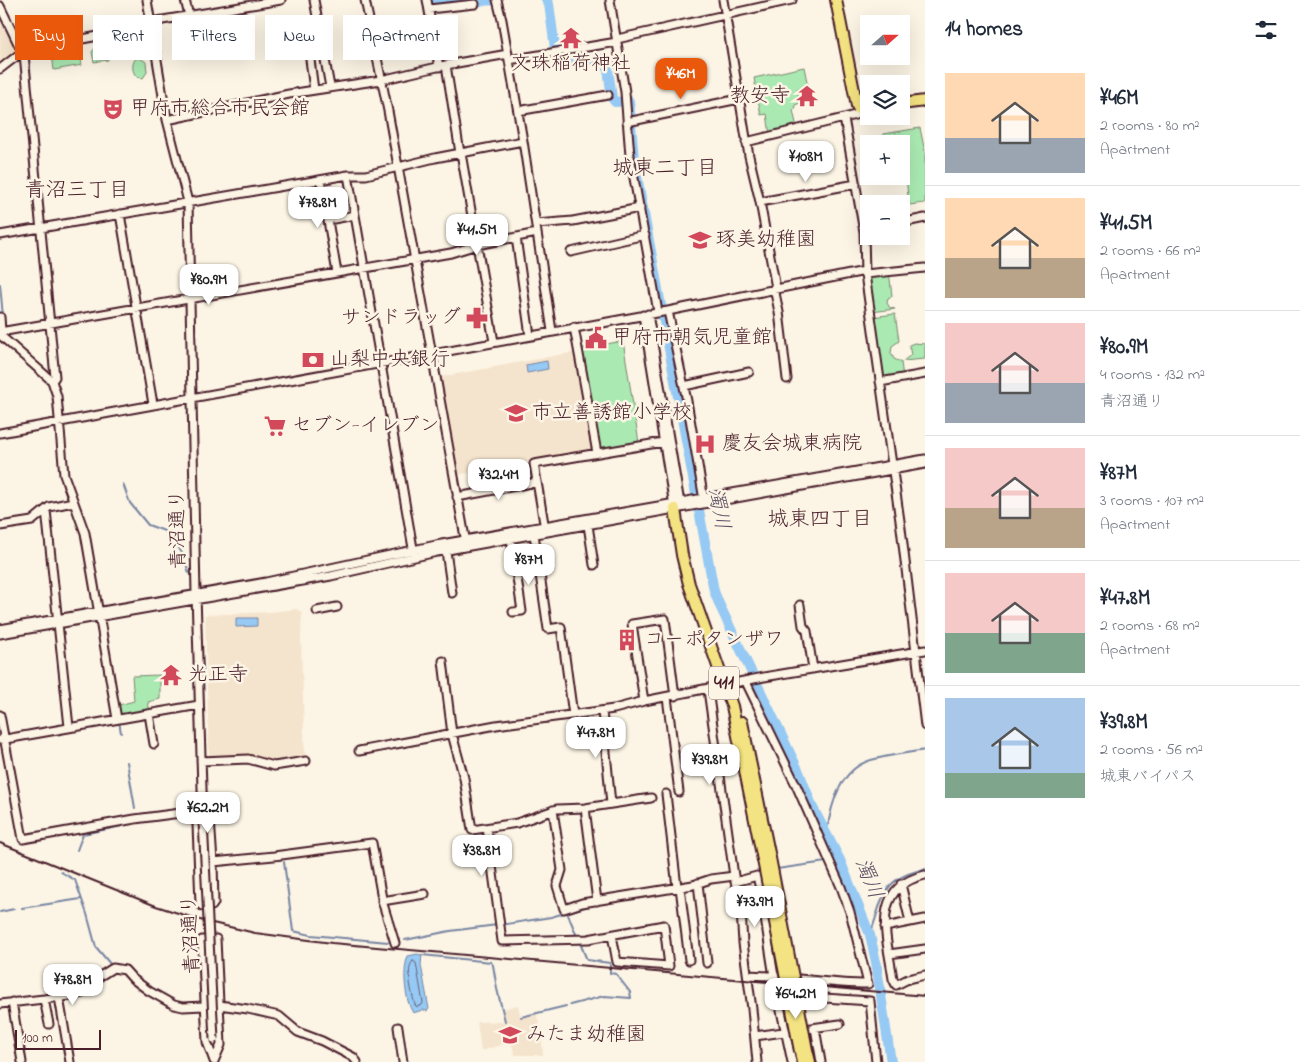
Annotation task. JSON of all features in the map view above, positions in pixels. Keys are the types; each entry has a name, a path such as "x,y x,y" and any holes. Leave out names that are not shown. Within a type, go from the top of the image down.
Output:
{"highway":[{"path":"836,0 857,106 860,108"},
{"path":"910,103 925,101"},
{"name":"411","path":"681,504 695,582 746,737 766,859 804,1050 810,1062"},
{"name":"411","path":"802,1062 804,1050"}],"street":[{"name":"青沼通り","path":"146,0 149,15"},
{"path":"185,0 189,15"},
{"path":"195,15 281,0"},
{"path":"314,0 330,87"},
{"path":"365,0 398,168 466,543"},
{"path":"427,0 460,153 494,342"},
{"path":"610,0 626,101 630,156 658,312"},
{"path":"723,0 746,142 760,202 775,288 787,379"},
{"path":"167,120 272,97 381,80 442,66 555,53 792,0"},
{"path":"498,2 523,141 552,332"},
{"path":"429,9 475,4"},
{"path":"0,6 15,37"},
{"path":"0,69 15,59"},
{"path":"24,60 53,380 57,396 64,475 85,533 117,719"},
{"name":"青沼通り","path":"157,60 167,120 188,202 199,704 214,1061"},
{"path":"310,60 314,90"},
{"path":"518,111 608,95"},
{"path":"627,122 739,99"},
{"path":"746,142 844,118 860,112"},
{"path":"844,118 860,203"},
{"path":"0,235 348,175 366,176 460,153 523,141"},
{"path":"348,175 414,553"},
{"path":"321,180 337,273"},
{"path":"760,202 856,184"},
{"path":"536,224 573,221 640,208"},
{"path":"120,214 153,404"},
{"path":"328,220 355,215"},
{"path":"910,222 925,218"},
{"path":"0,333 414,260 537,233"},
{"path":"571,252 645,235"},
{"path":"516,238 530,336"},
{"path":"866,245 865,272 925,726"},
{"path":"0,433 574,328 775,288 865,272 925,268"},
{"path":"668,310 687,401 704,500"},
{"path":"646,314 666,441 681,504"},
{"path":"0,317 0,333 53,380"},
{"path":"574,328 597,453"},
{"path":"684,386 749,372"},
{"path":"880,382 925,374"},
{"path":"545,529 534,464 666,441"},
{"path":"0,634 196,597 331,576 414,553 892,467 925,459"},
{"path":"892,467 925,464"},
{"path":"457,498 537,482"},
{"path":"0,526 32,521 49,507 73,502"},
{"path":"414,553 446,551 466,543 511,539 534,534 545,529 588,525 681,504"},
{"path":"46,510 69,727"},
{"path":"588,525 594,565"},
{"path":"534,534 548,629 561,627 573,715"},
{"path":"511,539 522,611 513,612"},
{"path":"446,551 452,593"},
{"path":"800,605 802,626 807,631 813,669"},
{"path":"317,611 337,607"},
{"path":"644,701 632,624 665,619 675,696"},
{"path":"0,629 58,622"},
{"path":"359,751 496,725 602,711 764,677 925,650"},
{"path":"443,661 452,734 464,778 472,830 517,823 553,810 585,808 652,798"},
{"path":"746,682 842,886 868,984 748,975"},
{"path":"708,690 734,879 741,911 757,1062"},
{"path":"667,697 679,792"},
{"path":"2,740 199,704"},
{"path":"602,711 611,804"},
{"path":"149,714 154,744"},
{"path":"0,715 2,740 23,839 135,819 203,810 208,813 210,818 214,903 212,906 202,906 200,904 196,824 198,816 203,810"},
{"path":"201,761 248,759 274,766 306,760"},
{"path":"666,794 689,960"},
{"path":"585,808 597,901"},
{"path":"553,810 562,870 557,886 564,909 597,901 698,883 757,876 765,910 774,976"},
{"path":"487,828 502,940 588,939 612,934 664,925 669,966 618,962 612,934"},
{"path":"213,862 269,857 372,843 382,901 395,943"},
{"path":"925,876 910,879 902,884 889,900 884,917 893,979 896,985 908,979 925,975"},
{"path":"698,883 706,963"},
{"path":"902,884 910,922"},
{"path":"382,901 425,894"},
{"path":"885,927 925,920"},
{"path":"216,939 221,1045 214,1061 207,1042 202,940 216,939"},
{"path":"889,954 925,948"},
{"path":"0,1004 82,993 97,978 113,968 124,970 149,991 174,1004 183,1007 204,1006"},
{"path":"59,997 70,1062"},
{"path":"809,997 870,1001 876,1062"},
{"path":"44,999 49,1024"},
{"path":"12,1002 22,1062"},
{"path":"219,1005 275,1014 298,1032 322,1041 353,1057 357,1062"},
{"path":"780,1006 792,1062"},
{"path":"755,1036 840,1024"},
{"path":"398,1027 403,1062"},
{"path":"815,1028 821,1062"}],"shaded area":[{"path":"0,8 15,38 15,55 0,66"},
{"name":"市立善誘館小学校","path":"575,352 592,449 457,475 440,377"},
{"path":"297,609 302,613 301,639 305,758 277,763 249,756 209,757 205,615"},
{"name":"みたま幼稚園","path":"518,1005 521,1017 536,1013 541,1028 543,1055 515,1055 511,1042 481,1051 477,1022 505,1021 502,1009"}],"green space":[{"path":"53,60 81,60 82,65 54,70"},
{"path":"135,60 146,62 147,72 143,78 135,75 133,63"},
{"path":"804,67 808,87 797,90 800,103 795,105 796,109 793,110 797,128 770,135 767,114 761,115 754,78"},
{"path":"920,128 925,152 925,203 910,205 910,195 908,195 907,185 910,185 910,135 883,134"},
{"path":"889,271 892,296 888,298 887,303 890,308 895,309 871,312 865,274"},
{"path":"895,314 899,341 892,346 891,353 894,359 901,362 903,378 880,382 872,317"},
{"path":"623,341 639,443 600,450 579,349"},
{"path":"914,343 925,344 925,359 903,361 911,355 909,345"},
{"path":"160,675 160,699 148,702 150,711 121,716 119,705 134,701 132,676"}],"water":[{"path":"547,361 548,369 527,373 526,365"},
{"path":"236,618 257,618 257,626 236,627"},
{"path":"422,955 421,965 429,1009 413,1013 406,993 405,969 408,956"}],"waterway":[{"name":"濁川","path":"433,0 433,4 497,0"},
{"name":"濁川","path":"546,0 549,4 556,56 560,63 564,65 603,59 607,62 612,98 615,102 629,101 634,160 714,591 799,772 813,808 840,860 870,935 876,962 891,1062"},
{"path":"0,284 3,317"},
{"path":"17,345 52,377"},
{"path":"123,484 130,503 148,525 170,533 183,555 189,573"},
{"path":"119,721 121,733"},
{"path":"827,832 831,810 839,789 852,771 871,760 925,750"},
{"path":"127,762 135,808"},
{"path":"77,850 83,834 122,826"},
{"path":"777,869 840,860"},
{"path":"284,862 293,931 311,935 388,942"},
{"path":"870,935 882,900 892,884 899,878 925,869"},
{"path":"61,872 75,880 96,947 111,965"},
{"path":"703,885 721,881"},
{"path":"22,908 81,899"},
{"path":"501,925 551,917 592,905"},
{"path":"0,912 14,909"},
{"path":"567,912 576,934"},
{"path":"405,940 450,931 497,925"},
{"path":"570,1005 604,996 631,998 630,992 616,974 610,973 610,963 587,960 580,943"},
{"path":"422,955 491,962 505,1021"},
{"path":"521,1017 566,1006"}],"railway":[{"path":"0,843 156,906 200,920 255,933 332,943 925,996"}],"place":[{"name":"文珠稲荷神社","path":"571,38"},
{"name":"教安寺","path":"807,96"},
{"name":"甲府市総合市民会館","path":"113,109"},
{"name":"琢美幼稚園","path":"700,240"},
{"name":"サンドラッグ","path":"477,318"},
{"name":"甲府市朝気児童館","path":"596,338"},
{"name":"山梨中央銀行","path":"313,360"},
{"name":"市立善誘館小学校","path":"516,413"},
{"name":"セブン-イレブン","path":"275,426"},
{"name":"慶友会城東病院","path":"705,444"},
{"name":"コーポタンザワ","path":"627,640"},
{"name":"光正寺","path":"171,675"},
{"name":"みたま幼稚園","path":"510,1035"}],"district":[{"name":"城東二丁目","path":"665,169"},
{"name":"青沼三丁目","path":"77,191"},
{"name":"城東四丁目","path":"820,520"}]}
